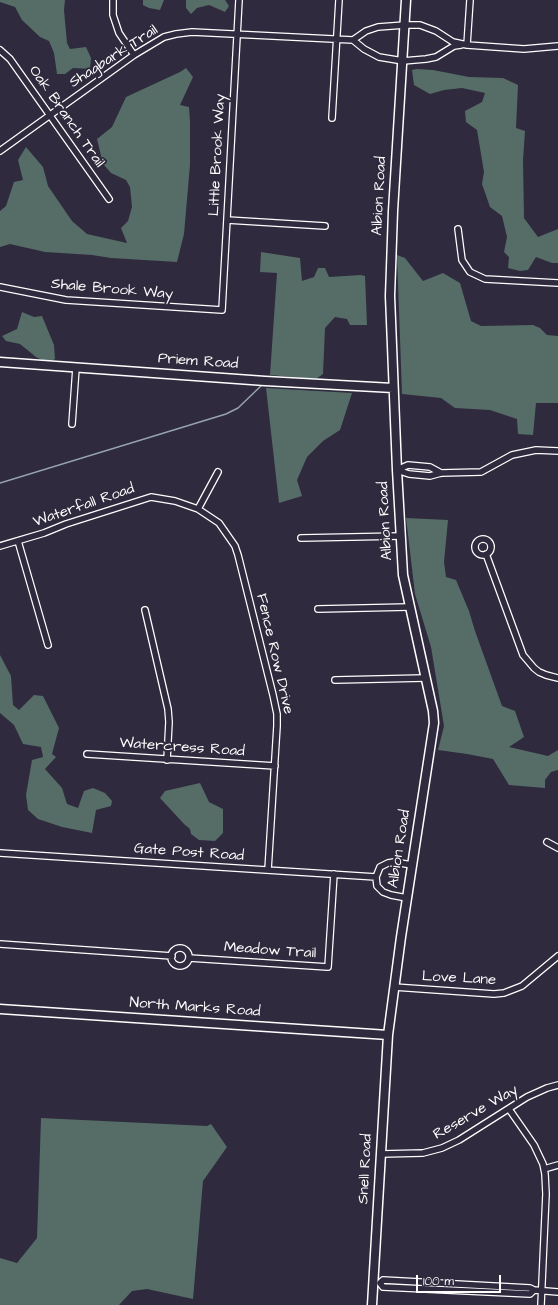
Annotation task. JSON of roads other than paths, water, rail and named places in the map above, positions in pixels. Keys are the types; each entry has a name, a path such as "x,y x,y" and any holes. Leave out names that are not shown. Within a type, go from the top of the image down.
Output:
{"street":[{"path":"113,0 113,15 119,33 134,55"},
{"name":"Little Brook Way","path":"222,310 239,0"},
{"path":"332,118 339,0"},
{"name":"Albion Road","path":"388,1035 434,723 433,711 403,575 393,388 390,296 393,211 406,0"},
{"path":"467,45 470,0"},
{"path":"467,45 453,42 436,31 420,25 378,26 366,31 353,40 364,49 378,57 403,61 426,60 436,57 454,46 467,45 524,48 558,46"},
{"name":"Shagbark Trail","path":"0,151 134,55 164,37 192,32 353,40"},
{"name":"Oak Branch Trail","path":"0,50 10,59 109,199"},
{"path":"227,220 326,226"},
{"path":"458,229 462,260 470,272 485,279 558,283"},
{"name":"Shale Brook Way","path":"0,287 66,300 222,310"},
{"name":"Priem Road","path":"0,362 393,388"},
{"path":"72,424 76,368"},
{"path":"397,470 409,474 430,476 441,472 480,472 512,455 536,450 558,451"},
{"path":"397,470 408,465 430,467 441,472"},
{"path":"198,509 218,472"},
{"name":"Waterfall Road","path":"0,546 44,534 66,524 134,501 151,497 175,501 198,509"},
{"name":"Fence Row Drive","path":"198,509 219,524 235,546 276,708 277,726 268,870"},
{"path":"301,538 401,536"},
{"path":"18,541 48,645"},
{"path":"486,554 523,655 534,668 546,675 558,678"},
{"path":"318,609 409,607"},
{"path":"145,610 168,709 169,722 167,760"},
{"path":"335,680 425,678"},
{"name":"Watercress Road","path":"87,754 275,766"},
{"path":"547,842 558,848"},
{"name":"Gate Post Road","path":"0,852 376,877"},
{"path":"407,898 382,892 377,886 376,877 380,867 388,863 394,862 412,865"},
{"name":"Meadow Trail","path":"189,958 328,967 334,874"},
{"name":"Meadow Trail","path":"0,944 172,956"},
{"name":"Meadow Trail","path":"180,948 186,950 189,958 186,963 181,965 174,962 172,956 175,950 180,948"},
{"name":"Love Lane","path":"394,987 504,993 525,984 558,956"},
{"name":"North Marks Road","path":"0,1010 388,1035"},
{"name":"Snell Road","path":"372,1305 377,1283 381,1154 388,1035"},
{"name":"Reserve Way","path":"381,1154 423,1153 442,1148 454,1143 533,1094 558,1085"},
{"path":"509,1109 534,1145 544,1169 546,1194 541,1305"},
{"path":"544,1169 558,1166"},
{"path":"377,1283 383,1280 530,1288 534,1290 558,1292"}],"waterway":[{"path":"0,483 226,414 238,408 262,385"}]}
